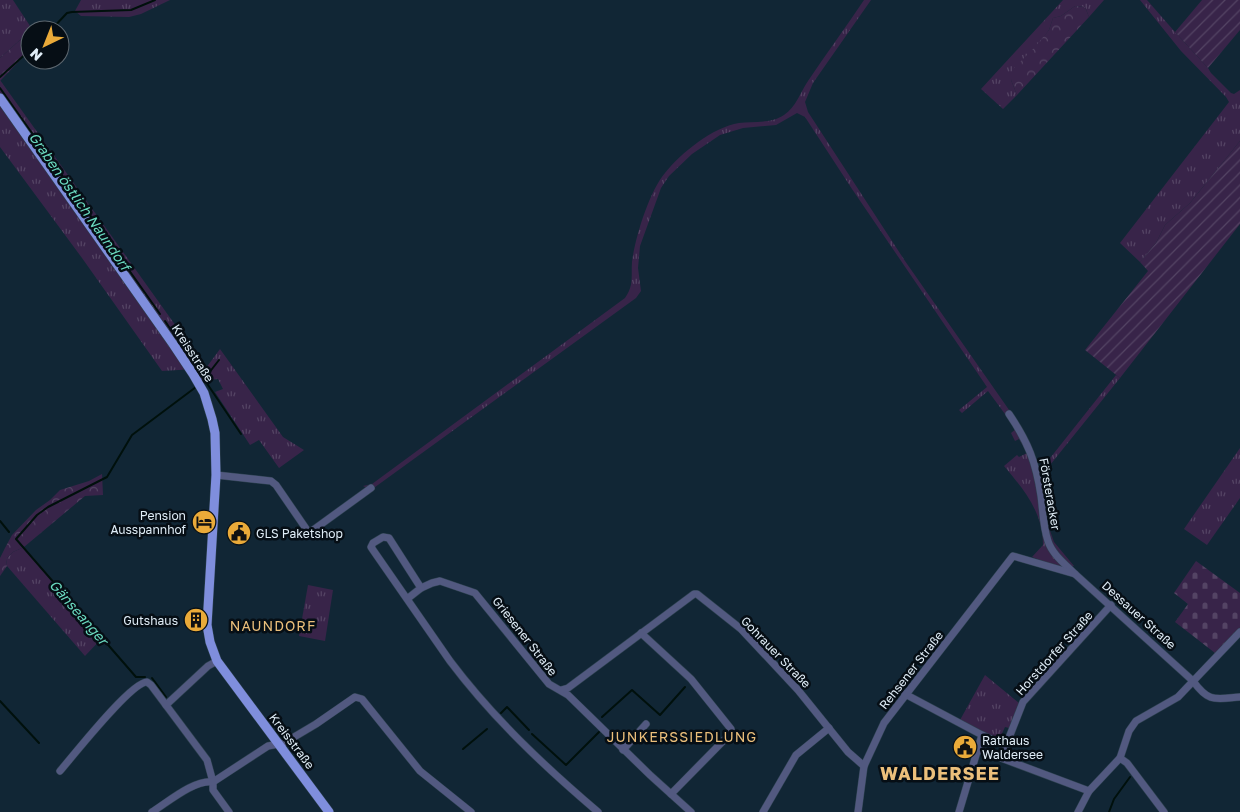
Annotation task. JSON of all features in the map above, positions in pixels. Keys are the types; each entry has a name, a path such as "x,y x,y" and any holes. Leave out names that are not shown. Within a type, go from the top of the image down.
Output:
{"main road":[{"name":"Kreisstraße","path":"0,98 173,344 204,393 212,419 216,450 207,625 210,642 217,661 329,812"}],"street":[{"name":"Försteracker","path":"1009,414 1021,432 1034,458 1048,543 1075,574"},
{"path":"216,474 271,481 276,485 309,533 371,488"},
{"path":"407,599 421,588 389,538 383,537 373,543 371,547 373,550 450,661 488,708 534,756 598,812"},
{"name":"Dessauer Straße","path":"1013,556 1075,574 1193,681 1202,692 1215,699 1240,697"},
{"name":"Rehsener Straße","path":"858,812 864,766 884,723 1013,556"},
{"name":"Griesener Straße","path":"421,588 440,581 476,592 549,684 555,689 561,690 691,812"},
{"name":"Gohrauer Straße","path":"561,690 568,688 694,594 697,594 740,629 798,690 848,752 864,766"},
{"name":"Horstdorfer Straße","path":"1001,758 1024,702 1111,605"},
{"path":"1078,812 1089,791 1120,758 1129,731 1136,721 1178,697 1240,632"},
{"path":"641,633 691,680 731,729 731,733 671,794"},
{"path":"166,705 208,666 217,661"},
{"path":"60,771 106,716 137,685 146,682 151,685 207,760 213,782 213,790 229,812"},
{"path":"905,694 1006,746"},
{"path":"152,812 190,788 207,781 213,782 268,746 284,743 355,698 360,697 420,771 471,812"},
{"path":"623,750 646,724"},
{"path":"763,812 796,755 829,728"},
{"path":"959,812 982,735"},
{"path":"977,749 1089,791"},
{"path":"1120,758 1127,763 1164,812"}],"green space":[{"path":"0,0 13,0 26,20 20,20 20,40 0,58"},
{"path":"81,0 170,0 141,14 129,17 81,16 75,11"},
{"path":"864,0 871,0 813,83 805,102 808,112 905,261 1023,430 1038,466 1043,467 1116,375 1120,378 1042,475 1048,525 1054,542 1074,566 1063,569 1032,557 1043,545 1040,522 1031,502 1004,466 1017,455 1019,457 1027,453 1019,439 1015,441 1011,433 1016,429 988,391 962,413 959,410 987,387 805,117 797,113 776,125 743,128 720,135 692,154 669,176 661,188 640,246 638,268 641,291 636,298 371,490 363,486 372,484 625,298 631,285 632,262 636,241 648,203 665,173 689,149 708,135 729,125 774,120 788,112"},
{"path":"1063,0 1104,0 1089,17 1085,7 1075,6 1061,16 1053,18 1049,30 1011,80 1017,95 1003,109 981,89"},
{"path":"1140,0 1147,0 1231,93 1234,94 1240,90 1240,141 1190,203 1165,225 1156,243 1140,262 1120,243 1229,102 1181,51"},
{"path":"1202,0 1240,0 1240,30 1208,68 1175,32"},
{"path":"1075,6 1085,7 1089,17 1017,95 1011,80 1013,69 1049,30 1053,18 1061,16"},
{"path":"20,40 20,60 0,81 0,58"},
{"path":"0,80 206,368 220,349 283,437 304,450 279,468 259,440 250,445 215,392 223,389 218,379 202,381 195,369 162,371 0,147"},
{"path":"1240,141 1240,224 1120,378 1085,350 1148,271 1140,262 1156,243 1165,225 1190,203"},
{"path":"1240,448 1240,498 1207,545 1184,529"},
{"path":"102,474 103,495 85,496 24,547 13,552 6,559 7,566 0,576 0,558 12,535 36,510 60,490 89,481"},
{"path":"24,547 103,637 85,656 7,566 6,559 13,552"},
{"path":"1196,561 1240,593 1240,629 1215,653 1175,622 1188,604 1174,593"},
{"path":"308,585 333,590 325,641 299,636"},
{"path":"985,675 1019,703 1009,728 1005,727 999,740 960,720"}],"waterway":[{"path":"60,20 67,13 131,10 155,0"},
{"path":"0,77 20,59"},
{"name":"Graben östlich Naundorf","path":"0,88 160,314"},
{"name":"Graben östlich Naundorf","path":"165,321 241,434"},
{"path":"205,378 219,360"},
{"path":"145,677 136,677 16,539 37,515 48,507 107,477 132,435 196,387"},
{"name":"Gänseanger","path":"0,521 9,532"},
{"name":"Gänseanger","path":"152,678 166,697"},
{"path":"602,717 632,690 660,715 685,687"},
{"path":"0,701 39,743"},
{"path":"501,713 507,707 529,730"},
{"path":"463,749 487,729"},
{"path":"532,734 566,765 599,732"},
{"path":"1109,812 1114,799 1130,777"}],"place":[{"name":"Pension Ausspannhof","path":"204,522"},
{"name":"GLS Paketshop","path":"239,533"},
{"name":"Gutshaus","path":"196,620"},
{"name":"Rathaus Waldersee","path":"965,747"}],"district":[{"name":"NAUNDORF","path":"273,625"},
{"name":"JUNKERSSIEDLUNG","path":"682,736"},
{"name":"WALDERSEE","path":"940,773"}]}
